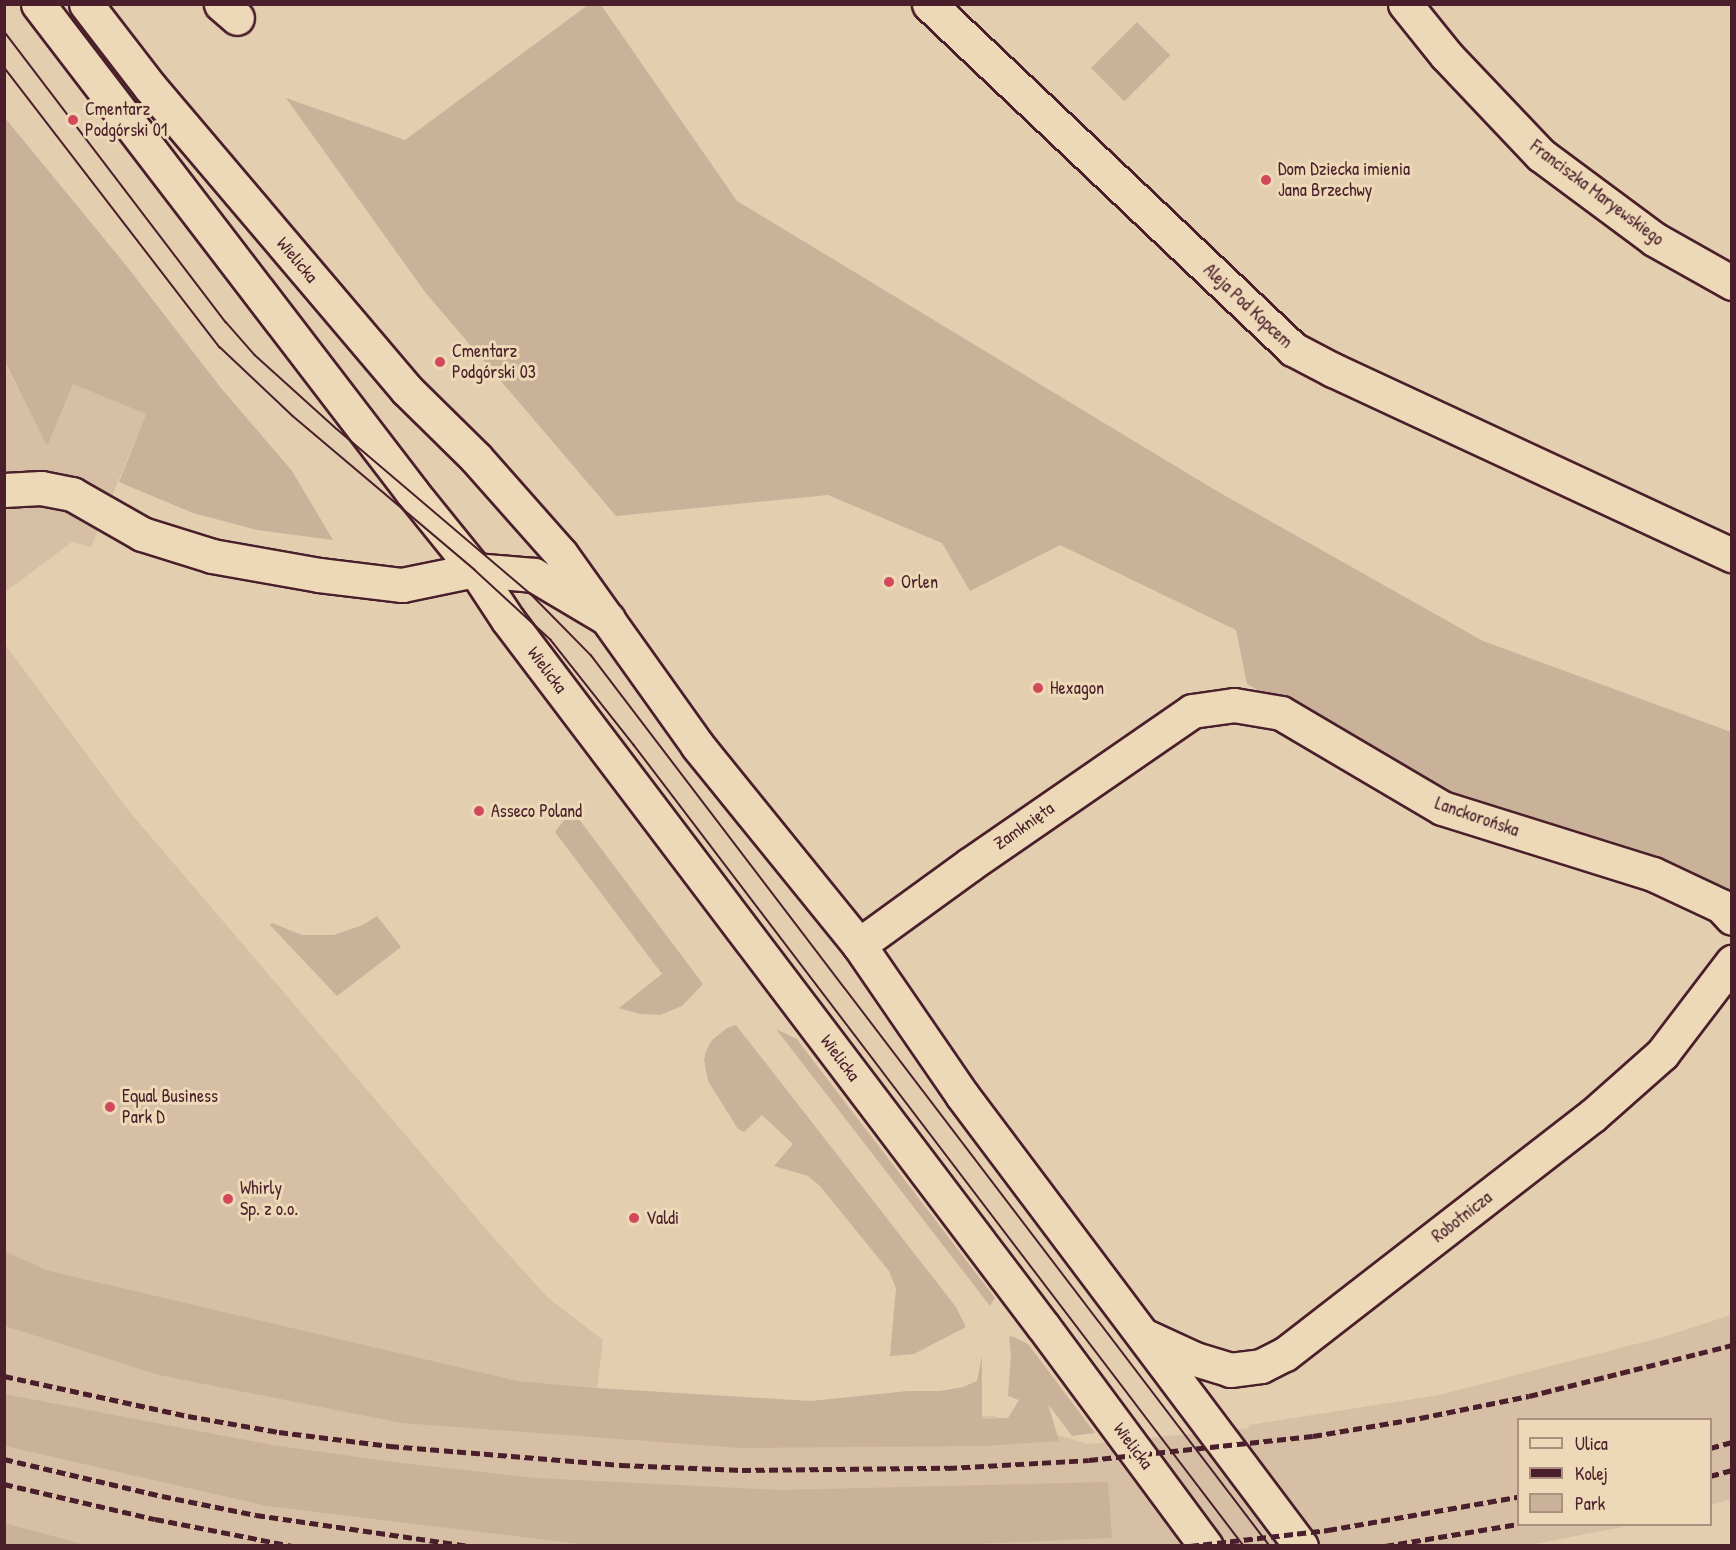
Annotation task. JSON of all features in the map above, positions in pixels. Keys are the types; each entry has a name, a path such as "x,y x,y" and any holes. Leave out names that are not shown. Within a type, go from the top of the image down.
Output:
{"main road":[{"name":"Wielicka","path":"38,4 412,492 475,570 508,620 1043,1326 1206,1545"},
{"name":"Wielicka","path":"86,4 150,87 408,390 476,459 561,554 696,745 859,945 962,1095 1301,1545"},
{"name":"Aleja Pod Kopcem","path":"929,4 1293,349 1333,370 1731,555"},
{"name":"Franciszka Maryewskiego","path":"1406,4 1446,55 1541,155 1654,238 1731,283"},
{"name":"Wielicka","path":"4,490 42,488 72,495 142,534 212,556 308,574 402,585 475,570 534,575 608,619"},
{"name":"Lanckorońska","path":"1192,711 1234,705 1281,713 1442,808 1653,874 1721,906 1731,918"},
{"name":"Zamknięta","path":"859,945 969,865 1192,711"},
{"name":"Robotnicza","path":"1145,1336 1195,1359 1230,1370 1261,1366 1285,1354 1593,1116 1662,1054 1731,962"}],"shaded area":[{"path":"4,362 47,445 72,383 146,414 91,547 72,542 5,592"},
{"path":"4,643 128,810 491,1235 547,1297 603,1340 597,1388 518,1381 46,1270 5,1251"},
{"path":"4,1266 511,1405 734,1422 994,1416 1088,1444 1249,1428 1249,1425 1439,1395 1663,1337 1731,1315 1731,1499 1712,1505 1712,1418 1517,1418 1517,1526 1628,1526 1524,1546 86,1545 5,1523"}],"green space":[{"path":"588,5 601,5 737,201 1215,490 1483,641 1731,732 1731,891 1451,798 1247,684 1236,630 1060,545 970,591 942,543 828,495 616,516 425,292 286,98 405,140"},
{"path":"1137,22 1170,55 1124,101 1091,68"},
{"path":"5,118 125,264 221,388 292,471 333,540 257,530 193,513 119,482 146,414 73,384 47,446 5,362"},
{"path":"572,810 703,984 682,1006 660,1015 640,1014 619,1008 662,974 555,832"},
{"path":"377,916 401,947 337,996 270,925 272,923 302,935 334,935 363,925"},
{"path":"736,1025 956,1307 966,1327 914,1354 890,1356 896,1288 889,1271 820,1186 808,1176 774,1166 793,1144 762,1115 744,1132 738,1129 708,1081 704,1060 706,1051 712,1040 727,1028"},
{"path":"776,1029 797,1039 995,1298 990,1306"},
{"path":"5,1251 46,1270 518,1381 597,1388 811,1401 908,1391 940,1391 963,1387 977,1381 982,1356 982,1419 1008,1418 1019,1400 1008,1396 1011,1356 1009,1336 1028,1344 1095,1433 1072,1436 1048,1404 1059,1441 983,1446 740,1448 402,1423 159,1375 5,1326"},
{"path":"4,1394 272,1445 401,1463 536,1478 780,1490 1108,1482 1112,1538 928,1546 596,1546 267,1506 5,1446"},
{"path":"5,1523 86,1545 5,1545"}],"tram line":[{"path":"4,31 226,322 255,355 337,429 530,593 591,655 1270,1546"},
{"path":"4,67 220,347 293,416 475,570 551,640 634,745 1244,1546"}],"railway":[{"path":"4,1376 188,1416 279,1432 390,1446 621,1465 742,1470 948,1468 1089,1460 1313,1436 1529,1396 1732,1345"},
{"path":"1712,1447 1732,1442"},
{"path":"4,1459 162,1496 256,1515 469,1546"},
{"path":"1712,1475 1732,1470"},
{"path":"4,1484 155,1519 293,1546"},
{"path":"1190,1546 1328,1530 1517,1497"},
{"path":"1385,1546 1517,1524"}],"place":[{"name":"Cmentarz Podgórski 01","path":"73,120"},
{"name":"Dom Dziecka imienia Jana Brzechwy","path":"1266,180"},
{"name":"Cmentarz Podgórski 03","path":"440,362"},
{"name":"Orlen","path":"889,582"},
{"name":"Hexagon","path":"1038,688"},
{"name":"Asseco Poland","path":"479,811"},
{"name":"Equal Business Park D","path":"110,1107"},
{"name":"Whirly Sp. z o.o.","path":"228,1199"},
{"name":"Valdi","path":"634,1218"}]}
